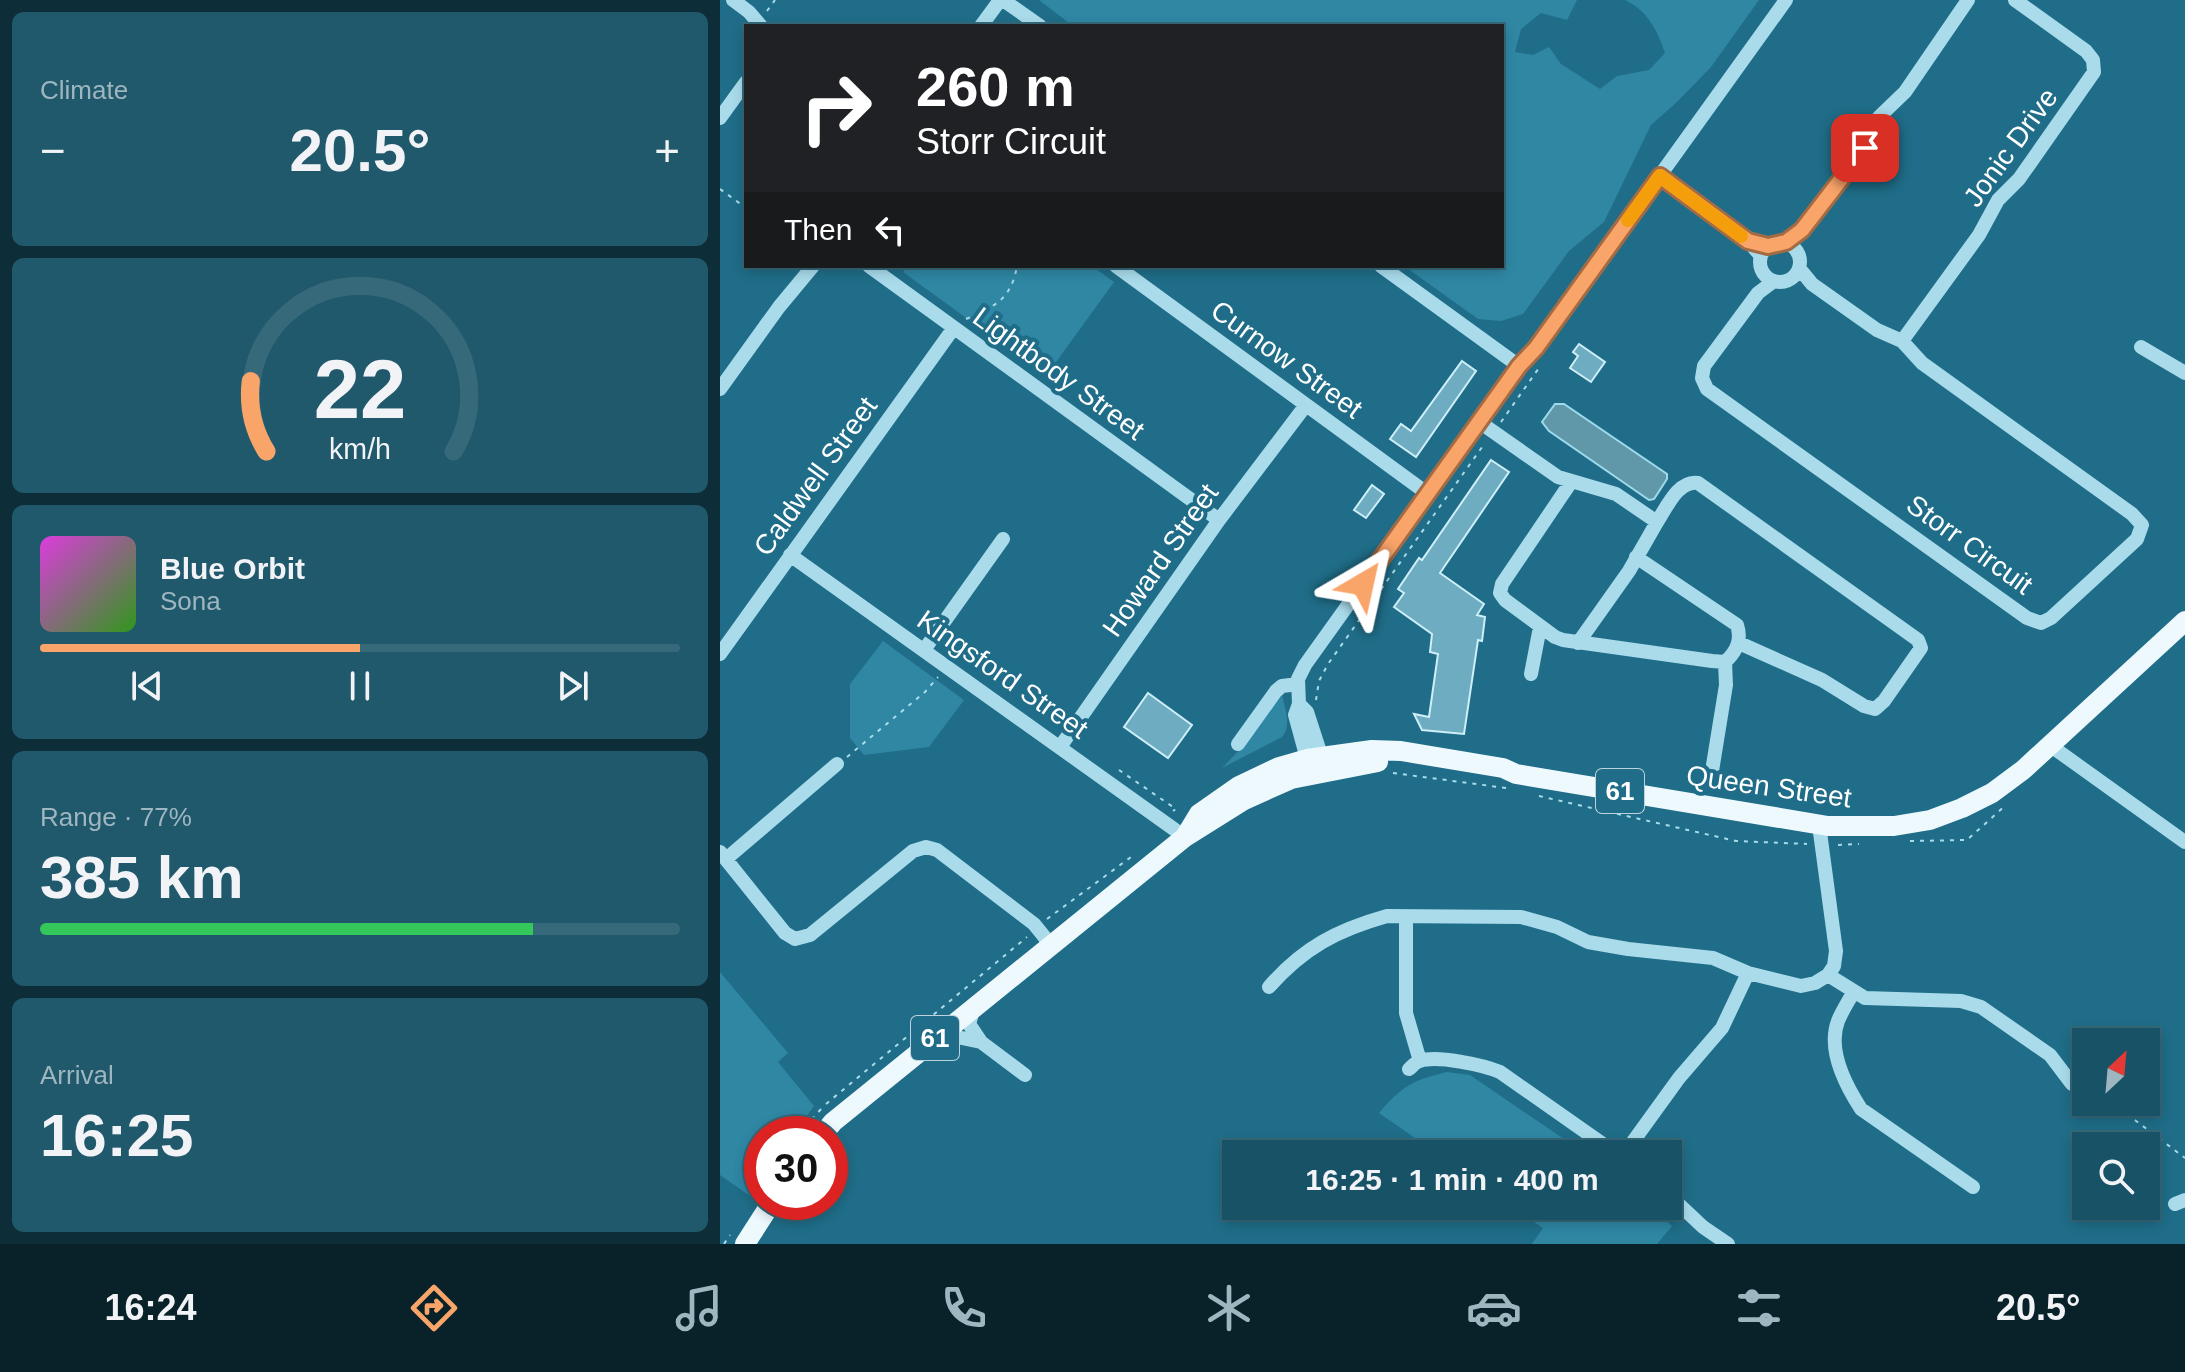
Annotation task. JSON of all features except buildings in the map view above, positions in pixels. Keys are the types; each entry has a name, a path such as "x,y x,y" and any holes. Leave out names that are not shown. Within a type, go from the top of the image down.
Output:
{"main road":[{"name":"Queen Street","path":"1051,945 1185,837 1199,814 1239,786 1279,767 1375,762 1432,766 1825,840 1864,827 1930,820 1992,793 2051,746 2185,621"},
{"name":"61","path":"840,1116 1051,945"},
{"path":"745,1244 760,1220"}],"street":[{"path":"733,0 759,24"},
{"path":"983,24 1001,0 1037,24"},
{"path":"1315,763 1295,715 1299,704 1298,684 1305,665 1478,421 1536,348 1786,0"},
{"path":"1660,176 1764,251 1791,246 1865,148 1879,117 1905,92 1968,0"},
{"name":"Jonic Drive","path":"1902,341 1979,235 1998,200 2019,179 2094,72 2093,60 2086,51 2015,0"},
{"path":"720,118 744,85"},
{"path":"1764,251 1769,277 1796,273 1800,261 1791,246"},
{"path":"720,389 811,268"},
{"name":"Lightbody Street","path":"872,268 1219,520"},
{"name":"Curnow Street","path":"1119,268 1428,494"},
{"path":"1384,268 1519,366"},
{"name":"Storr Circuit","path":"1769,277 1704,366 1702,378 1707,389 2027,618 2041,623 2051,618 2137,539 2142,525 2132,514 1922,363 1902,341 1877,330 1796,273"},
{"name":"Caldwell Street","path":"720,654 952,328"},
{"path":"2141,347 2185,373"},
{"name":"Howard Street","path":"1060,747 1219,520 1306,405"},
{"path":"1478,421 1558,477 1616,494 1657,522"},
{"path":"1571,482 1502,584 1500,593 1555,637 1578,643 1725,662 1734,654 1739,643 1737,625 1636,557"},
{"path":"1578,643 1682,486 1690,482 1698,483 1918,640 1921,648 1875,709 1864,706 1822,680 1739,643"},
{"path":"924,650 1003,539"},
{"name":"Kingsford Street","path":"790,555 1185,837"},
{"path":"1531,674 1540,627"},
{"path":"1712,771 1726,685 1725,662"},
{"path":"1238,744 1276,691 1282,686 1298,684"},
{"path":"2051,746 2185,842"},
{"path":"837,764 723,856 785,933 795,939 810,935 913,851 926,847 937,850 1037,928 1051,945"},
{"path":"1269,987 1290,963 1333,936 1387,916 1521,917 1557,927 1588,942 1713,958 1748,973 1801,986 1815,983 1828,975 1834,966 1836,951 1825,840"},
{"path":"1406,917 1406,1013 1414,1065 1479,1064 1500,1072 1597,1140"},
{"path":"1634,1140 1679,1078 1722,1028 1748,973"},
{"path":"1828,975 1853,993 1873,1000 1970,1002 2050,1055 2072,1084"},
{"path":"1853,993 1837,1024 1836,1051 1849,1091 1861,1109 1973,1187"},
{"path":"974,1007 969,1024 981,1042 1025,1075"},
{"path":"934,1039 957,1037 981,1042"},
{"path":"1682,1207 1728,1244"}],"path":[{"path":"720,189 744,207"},
{"path":"952,328 998,304 1010,290 1016,268"},
{"path":"837,764 925,692 946,666"},
{"path":"925,692 928,696"},
{"path":"1119,770 1176,809 1163,821"},
{"path":"1387,772 1511,781"},
{"path":"1533,795 1736,841 1825,840 1833,846 1859,844"},
{"path":"1910,841 1967,840 2009,802"},
{"path":"812,1116 1037,928 1121,863 1140,853"},
{"path":"2066,1056 2072,1059"},
{"path":"2130,1116 2185,1158"}],"shaded area":[{"path":"1039,0 1577,0 1567,20 1541,13 1521,29 1515,52 1533,55 1549,47 1561,64 1600,89 1617,76 1649,70 1665,53 1651,22 1625,0 1759,0 1711,67 1651,125 1604,222 1569,251 1523,314 1501,321 1478,319 1407,268 1504,268 1504,24 1070,24"},
{"path":"906,268 1095,268 1114,282 1046,376 903,272"},
{"path":"1555,404 1564,404 1667,474 1654,499 1649,500 1549,431 1542,422"},
{"path":"883,641 964,700 929,747 864,755 850,738 850,684"},
{"path":"1282,695 1287,722 1282,737 1222,768 1245,744"},
{"path":"720,972 788,1053 778,1062 814,1106 807,1116 744,1116 744,1192 720,1175"},
{"path":"1447,1072 1470,1075 1565,1140 1418,1140 1379,1113 1409,1085"},
{"path":"1531,1220 1665,1220 1672,1226 1657,1244 1532,1244 1543,1228"}],"slow traffic":[{"path":"1628,220 1660,176 1741,236"}],"route":[{"path":"1363,584 1478,421 1536,348 1660,176 1748,241 1768,246 1786,242 1802,230 1865,148"}]}
